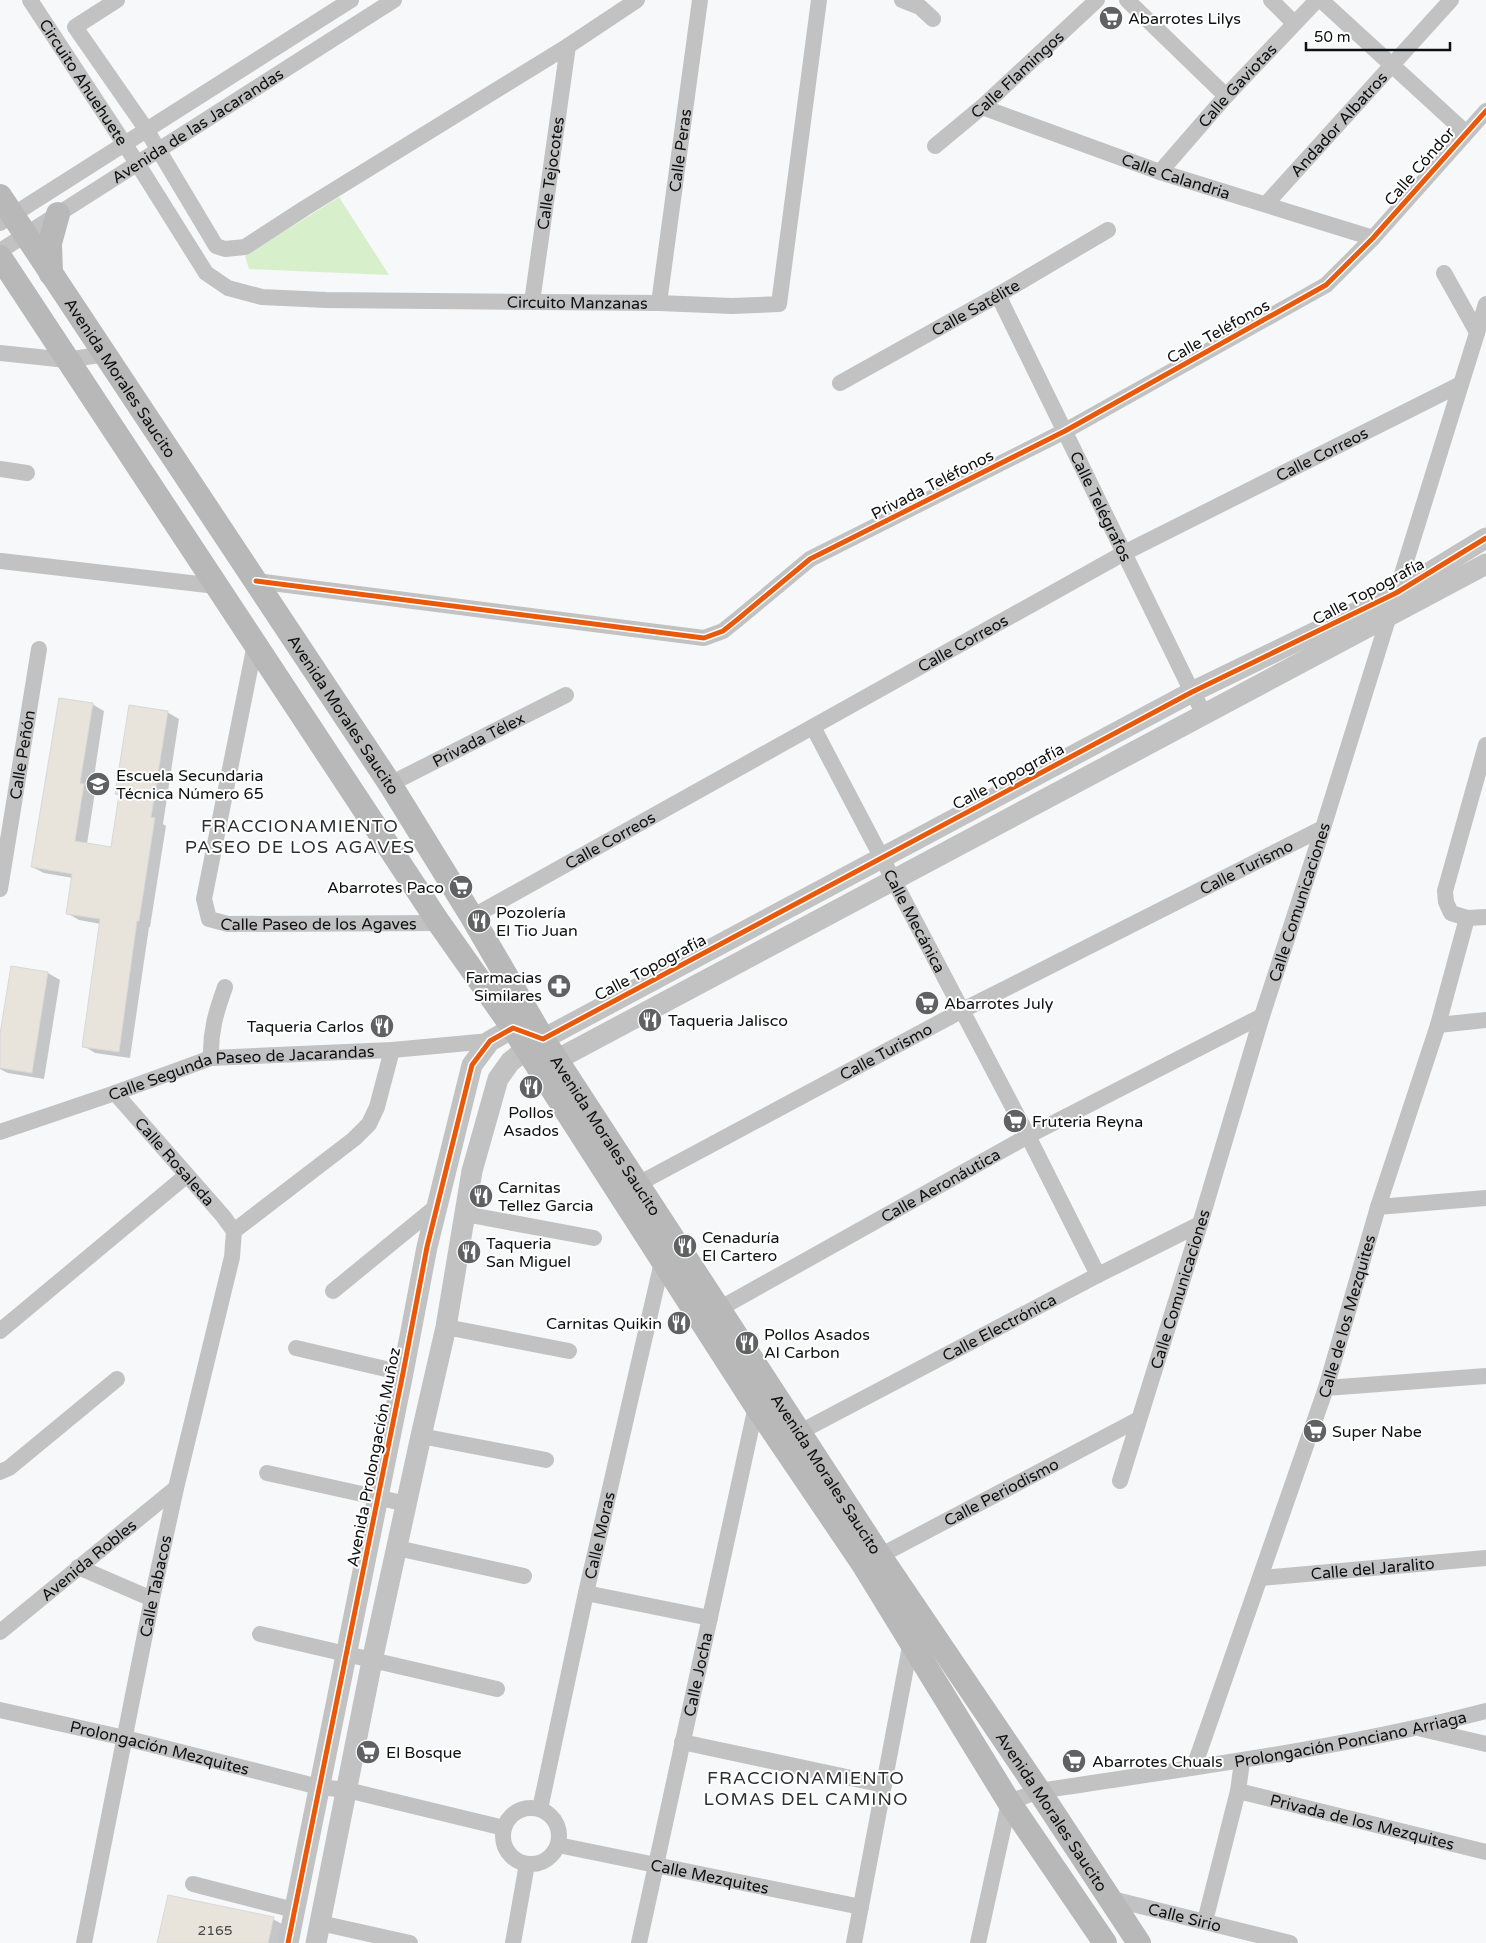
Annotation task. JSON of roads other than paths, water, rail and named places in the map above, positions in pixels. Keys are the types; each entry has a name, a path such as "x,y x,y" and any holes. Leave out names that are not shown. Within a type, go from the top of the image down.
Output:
{"main road":[{"name":"Avenida Morales Saucito","path":"4,211 26,235 390,784 472,917 534,1044 662,1262 710,1314 800,1432 871,1560 911,1642 1009,1802 1105,1943"},
{"path":"51,274 50,243 58,214"},
{"name":"Avenida Morales Saucito","path":"0,257 439,923 513,1028 556,1060 638,1184 710,1314 756,1406 1039,1791 1139,1943"}],"street":[{"name":"Circuito Ahuehuete","path":"30,0 137,163"},
{"name":"Circuito Ahuehuete","path":"117,0 75,27 146,129 158,150"},
{"name":"Avenida de las Jacarandas","path":"4,211 123,143 351,0"},
{"name":"Avenida de las Jacarandas","path":"0,251 394,0"},
{"path":"158,150 216,246 245,248 305,208 568,46 637,0"},
{"name":"Calle Peras","path":"659,302 700,0"},
{"name":"Circuito Manzanas","path":"137,163 206,273 228,288 262,297 326,300 659,302 732,306 779,304 819,0"},
{"path":"902,0 920,7 933,19"},
{"name":"Calle Flamingos","path":"935,146 982,107 1098,0"},
{"path":"1127,0 1226,96"},
{"path":"1271,0 1294,23"},
{"name":"Calle Gaviotas","path":"1160,172 1226,96 1317,0"},
{"path":"1321,0 1465,132"},
{"name":"Andador Albatros","path":"1266,204 1451,0"},
{"path":"309,26 323,46"},
{"name":"Calle Tejocotes","path":"532,302 568,46"},
{"name":"Calle Calandria","path":"982,107 1160,172 1373,238"},
{"name":"Calle Cóndor","path":"1373,238 1465,132 1486,111"},
{"name":"Calle Satélite","path":"840,383 998,295 1108,230"},
{"name":"Calle Teléfonos","path":"1065,431 1326,285 1373,238"},
{"path":"1444,273 1477,332"},
{"name":"Calle Telégrafos","path":"998,295 1205,715"},
{"name":"Calle Comunicaciones","path":"1120,1481 1262,1016 1323,828 1486,304"},
{"path":"0,353 67,360 105,354"},
{"name":"Calle Correos","path":"472,917 1124,553 1461,384"},
{"name":"Privada Teléfonos","path":"256,581 704,638 723,631 738,620 810,559 1065,431"},
{"path":"0,468 27,473"},
{"name":"Calle Topografía","path":"534,1044 1192,692 1396,593 1486,538"},
{"path":"1,560 216,586"},
{"name":"Calle Topografía","path":"556,1060 1388,618 1486,564"},
{"name":"Calle Paseo de los Agaves","path":"255,644 204,899 209,919 228,924 439,923"},
{"name":"Calle Peñón","path":"0,890 39,649"},
{"name":"Privada Télex","path":"390,784 566,695"},
{"name":"Calle Mecánica","path":"814,726 961,1011 1028,1136 1098,1275"},
{"path":"1486,745 1445,891 1446,902 1451,913 1467,918 1486,917"},
{"name":"Calle Turismo","path":"638,1184 961,1011 1323,828"},
{"name":"Calle de los Mezquites","path":"1194,1767 1326,1388 1378,1207 1438,1025 1467,918"},
{"path":"211,1058 210,1039 213,1020 225,987"},
{"name":"Calle Aeronáutica","path":"710,1314 1028,1136 1262,1016"},
{"path":"1438,1025 1486,1020"},
{"name":"Avenida Prolongación Muñoz","path":"288,1943 427,1247 437,1206 472,1065 490,1041 513,1028"},
{"name":"Calle Segunda Paseo de Jacarandas","path":"0,1132 115,1094 211,1058 392,1050 490,1041"},
{"path":"410,1943 318,1933 372,1661 446,1327 472,1171 498,1079 510,1062 534,1044"},
{"path":"234,1231 354,1139 369,1124 377,1107 392,1050"},
{"name":"Calle Rosaleda","path":"115,1094 223,1216 234,1231"},
{"path":"0,1331 187,1175"},
{"path":"1378,1207 1486,1198"},
{"path":"333,1291 437,1206"},
{"path":"465,1214 594,1238"},
{"name":"Calle Electrónica","path":"800,1432 1098,1275 1200,1224"},
{"name":"Calle Tabacos","path":"84,1943 152,1599 176,1488 232,1257 234,1231"},
{"path":"427,1247 459,1256"},
{"name":"Calle Moras","path":"540,1809 586,1593 662,1262"},
{"path":"446,1327 569,1351"},
{"path":"296,1348 403,1373"},
{"path":"1326,1388 1486,1376"},
{"path":"0,1472 9,1468 117,1379"},
{"name":"Calle Jocha","path":"638,1943 756,1406"},
{"name":"Calle Periodismo","path":"871,1560 1139,1419"},
{"path":"421,1436 546,1460"},
{"path":"267,1473 407,1504"},
{"name":"Avenida Robles","path":"0,1632 176,1488"},
{"path":"397,1548 524,1576"},
{"name":"Calle del Jaralito","path":"1261,1578 1486,1558"},
{"path":"78,1567 152,1599"},
{"path":"586,1593 710,1618"},
{"path":"260,1634 496,1689"},
{"path":"854,1943 911,1642"},
{"name":"Prolongación Mezquites","path":"0,1710 125,1738 319,1787"},
{"name":"Prolongación Ponciano Arriaga","path":"1009,1802 1039,1791 1194,1767 1242,1762 1420,1728 1486,1711"},
{"path":"1420,1728 1486,1744"},
{"path":"682,1742 884,1785"},
{"path":"1205,1921 1238,1792 1242,1762"},
{"path":"319,1787 347,1790 504,1828"},
{"name":"Privada de los Mezquites","path":"1238,1792 1486,1852"},
{"path":"978,1943 1009,1802"},
{"path":"523,1809 540,1809 548,1813 558,1828 560,1836 558,1845 553,1854 546,1860 537,1864 527,1864 518,1861 510,1855 505,1847 503,1838 504,1828 508,1819 515,1813 523,1809"},
{"name":"Calle Mezquites","path":"558,1845 861,1907"},
{"path":"513,1943 527,1864"},
{"path":"193,1884 294,1910"},
{"name":"Calle Sirio","path":"1108,1898 1290,1943"}],"place":[{"name":"Abarrotes Lilys","path":"1111,18"},
{"name":"Escuela Secundaria Técnica Número 65","path":"98,784"},
{"name":"Abarrotes Paco","path":"461,887"},
{"name":"Pozolería El Tio Juan","path":"479,921"},
{"name":"Farmacias Similares","path":"559,986"},
{"name":"Abarrotes July","path":"927,1003"},
{"name":"Taqueria Jalisco","path":"650,1020"},
{"name":"Taqueria Carlos","path":"382,1026"},
{"name":"Pollos Asados","path":"531,1087"},
{"name":"Fruteria Reyna","path":"1015,1121"},
{"name":"Carnitas Tellez Garcia","path":"481,1196"},
{"name":"Cenaduría El Cartero","path":"685,1246"},
{"name":"Taqueria San Miguel","path":"469,1252"},
{"name":"Carnitas Quikin","path":"679,1323"},
{"name":"Pollos Asados Al Carbon","path":"747,1343"},
{"name":"Super Nabe","path":"1315,1431"},
{"name":"El Bosque","path":"368,1752"},
{"name":"Abarrotes Chuals","path":"1074,1761"}],"district":[{"name":"FRACCIONAMIENTO PASEO DE LOS AGAVES","path":"300,836"},
{"name":"FRACCIONAMIENTO LOMAS DEL CAMINO","path":"806,1788"}]}
